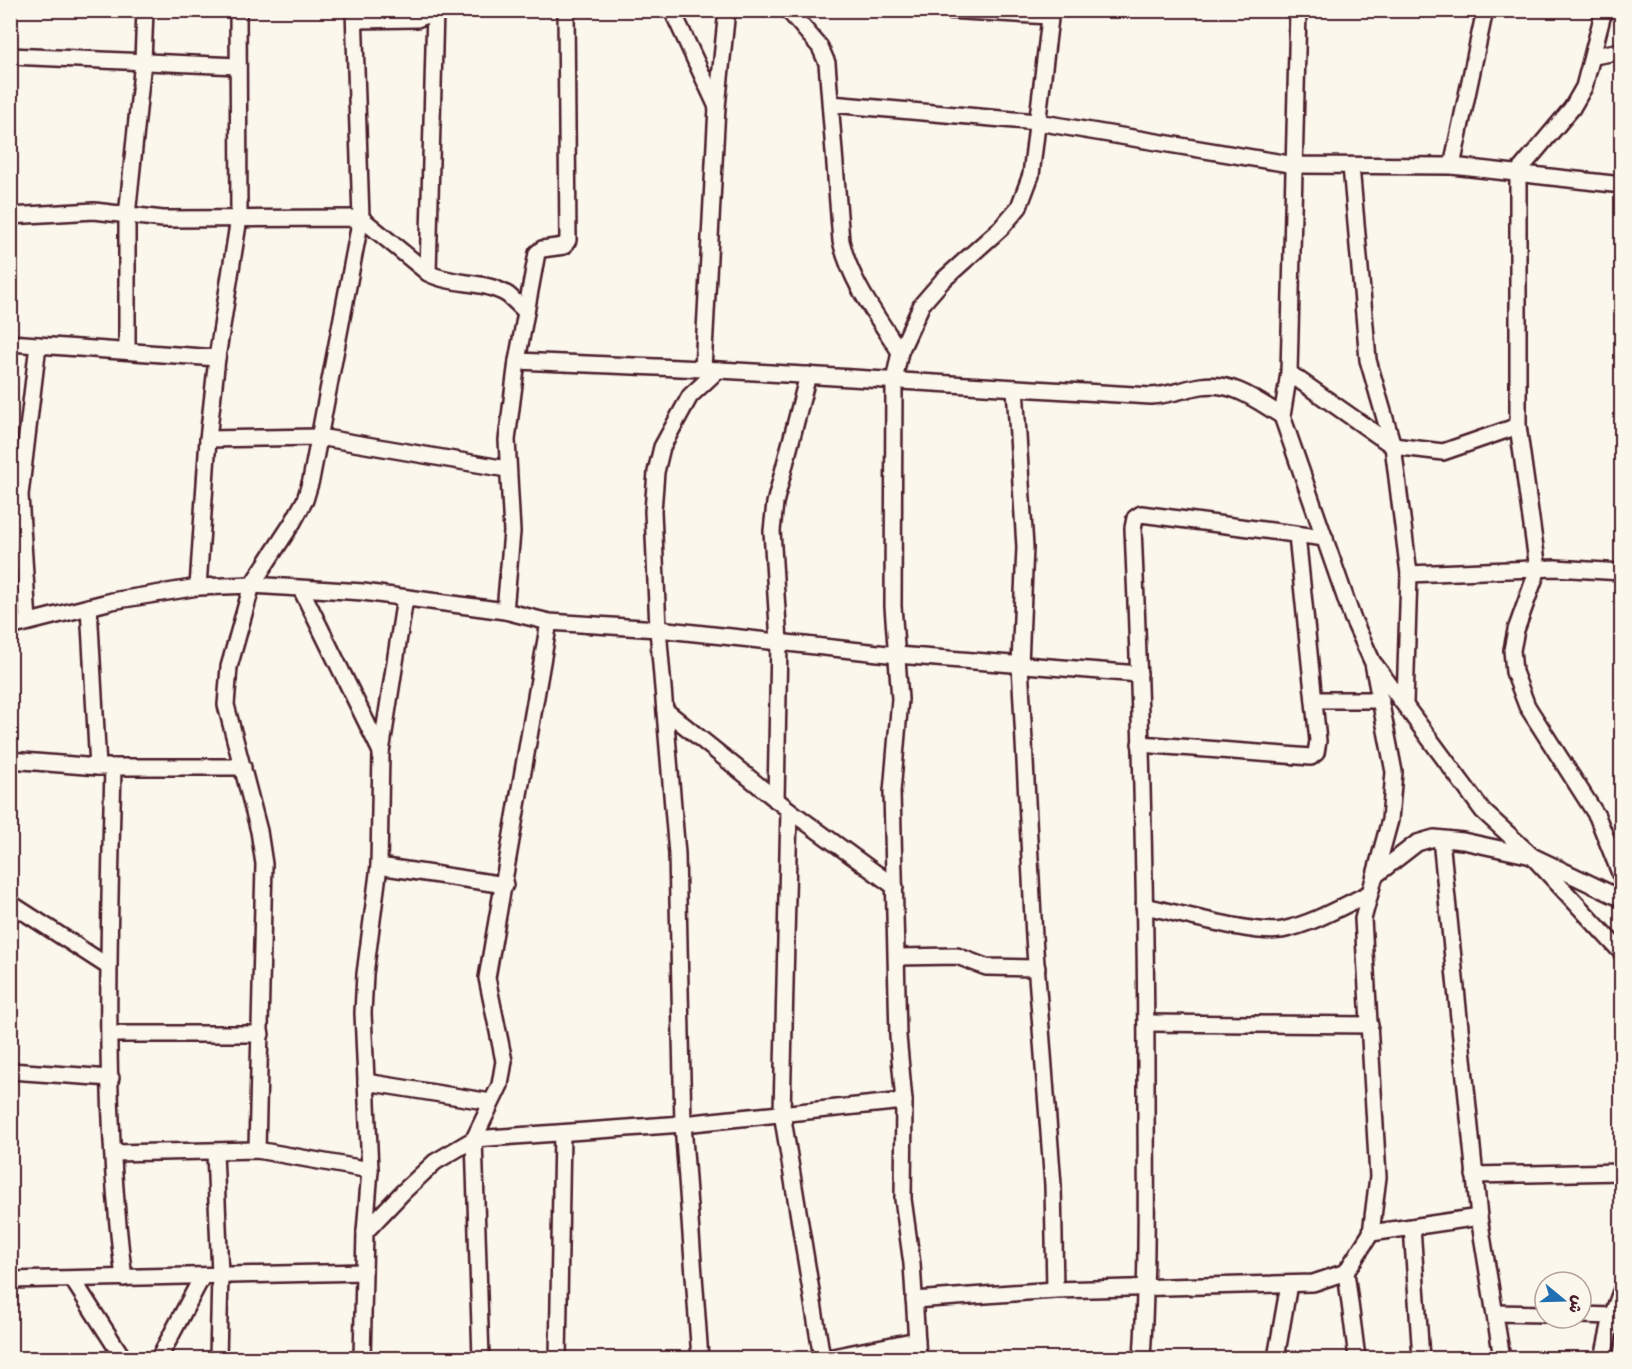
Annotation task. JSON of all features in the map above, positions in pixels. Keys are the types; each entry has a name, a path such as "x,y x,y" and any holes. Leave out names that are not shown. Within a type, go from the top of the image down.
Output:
{"street":[{"path":"127,351 127,216 143,62 145,10"},
{"path":"198,587 208,439 217,358 239,218 238,10"},
{"path":"505,611 512,532 507,440 517,361 537,253 542,249 564,246 568,240 566,10"},
{"path":"672,10 717,107"},
{"path":"700,1359 683,1124 677,854 658,629 653,511 656,472 662,447 681,410 711,369 717,107 727,10"},
{"path":"788,10 820,47 827,63 841,241 846,261 855,282 900,352"},
{"path":"918,1359 903,1199 904,1101 898,1036 892,792 900,729 893,606 894,381 900,352 922,304 942,281 1000,228 1019,207 1031,175 1050,13 946,10"},
{"path":"914,1300 1055,1290 1313,1283 1346,1272 1371,1233 1378,1177 1363,919 1390,820 1394,772 1373,663 1352,617 1282,416 1289,374 1298,10"},
{"path":"1452,166 1485,10"},
{"path":"1604,10 1594,56 1584,87 1572,108 1518,172 1518,426 1538,568 1516,630 1512,650 1514,672 1527,706 1597,816 1622,878"},
{"path":"257,1150 264,864 243,767 226,705 226,684 252,585 305,500 319,437 361,218 355,15 417,19 437,12 428,273"},
{"path":"1594,56 1622,51"},
{"path":"10,56 238,66"},
{"path":"831,104 1037,122 1295,165 1452,166 1622,185"},
{"path":"1351,166 1368,360 1393,446 1409,574 1405,703"},
{"path":"10,216 94,211 163,219 361,218 428,273 440,279 493,289 507,295 526,312"},
{"path":"10,343 217,358"},
{"path":"28,622 15,494 38,345"},
{"path":"517,361 711,369 1152,396 1173,395 1199,387 1219,385 1238,389 1282,416"},
{"path":"1289,374 1393,446 1443,452 1518,426"},
{"path":"776,800 778,642 772,559 775,503 808,375"},
{"path":"1015,388 1026,575 1020,663 1037,968 1053,1185 1055,1290"},
{"path":"208,439 319,437 507,469"},
{"path":"1142,1359 1146,1288 1146,1023 1139,674 1133,528 1135,518 1141,514 1324,538"},
{"path":"1140,744 1311,757 1316,753 1318,741 1297,535"},
{"path":"1409,574 1538,568 1622,572"},
{"path":"10,627 89,607 198,587 252,585 405,598 505,611 549,622 658,629 897,655 1139,674"},
{"path":"301,588 381,752"},
{"path":"362,1359 365,1232 370,1170 365,984 379,866 381,752 405,598"},
{"path":"89,607 106,767 114,1198 124,1278"},
{"path":"481,1359 474,1139 500,1086 504,1061 487,978 549,622"},
{"path":"1373,663 1405,703 1483,812 1532,856 1622,953"},
{"path":"1314,700 1381,700"},
{"path":"665,710 776,800 895,887"},
{"path":"10,760 106,767 243,767"},
{"path":"789,810 782,1113 822,1359"},
{"path":"1377,874 1417,843 1441,839 1463,840 1532,856 1622,899"},
{"path":"1441,839 1479,1217 1502,1359"},
{"path":"379,866 505,885"},
{"path":"1144,906 1257,930 1279,931 1298,926 1368,894"},
{"path":"10,903 109,967"},
{"path":"897,957 957,956 986,967 1037,968"},
{"path":"1146,1023 1370,1026"},
{"path":"110,1034 261,1034"},
{"path":"10,1071 111,1078"},
{"path":"366,1082 491,1102"},
{"path":"365,1232 435,1162 474,1139 683,1124 904,1101"},
{"path":"558,1359 562,1133"},
{"path":"113,1153 257,1150 370,1170"},
{"path":"215,1152 220,1275 218,1359"},
{"path":"1474,1174 1622,1172"},
{"path":"1371,1233 1479,1217"},
{"path":"1412,1227 1421,1359"},
{"path":"10,1280 364,1272"},
{"path":"1346,1272 1357,1359"},
{"path":"159,1359 202,1277"},
{"path":"73,1280 123,1359"},
{"path":"1276,1359 1290,1284"},
{"path":"1603,1359 1612,1316 1622,1289"},
{"path":"1495,1312 1533,1314"},
{"path":"1593,1315 1612,1316"},
{"path":"828,1359 917,1340"}]}
